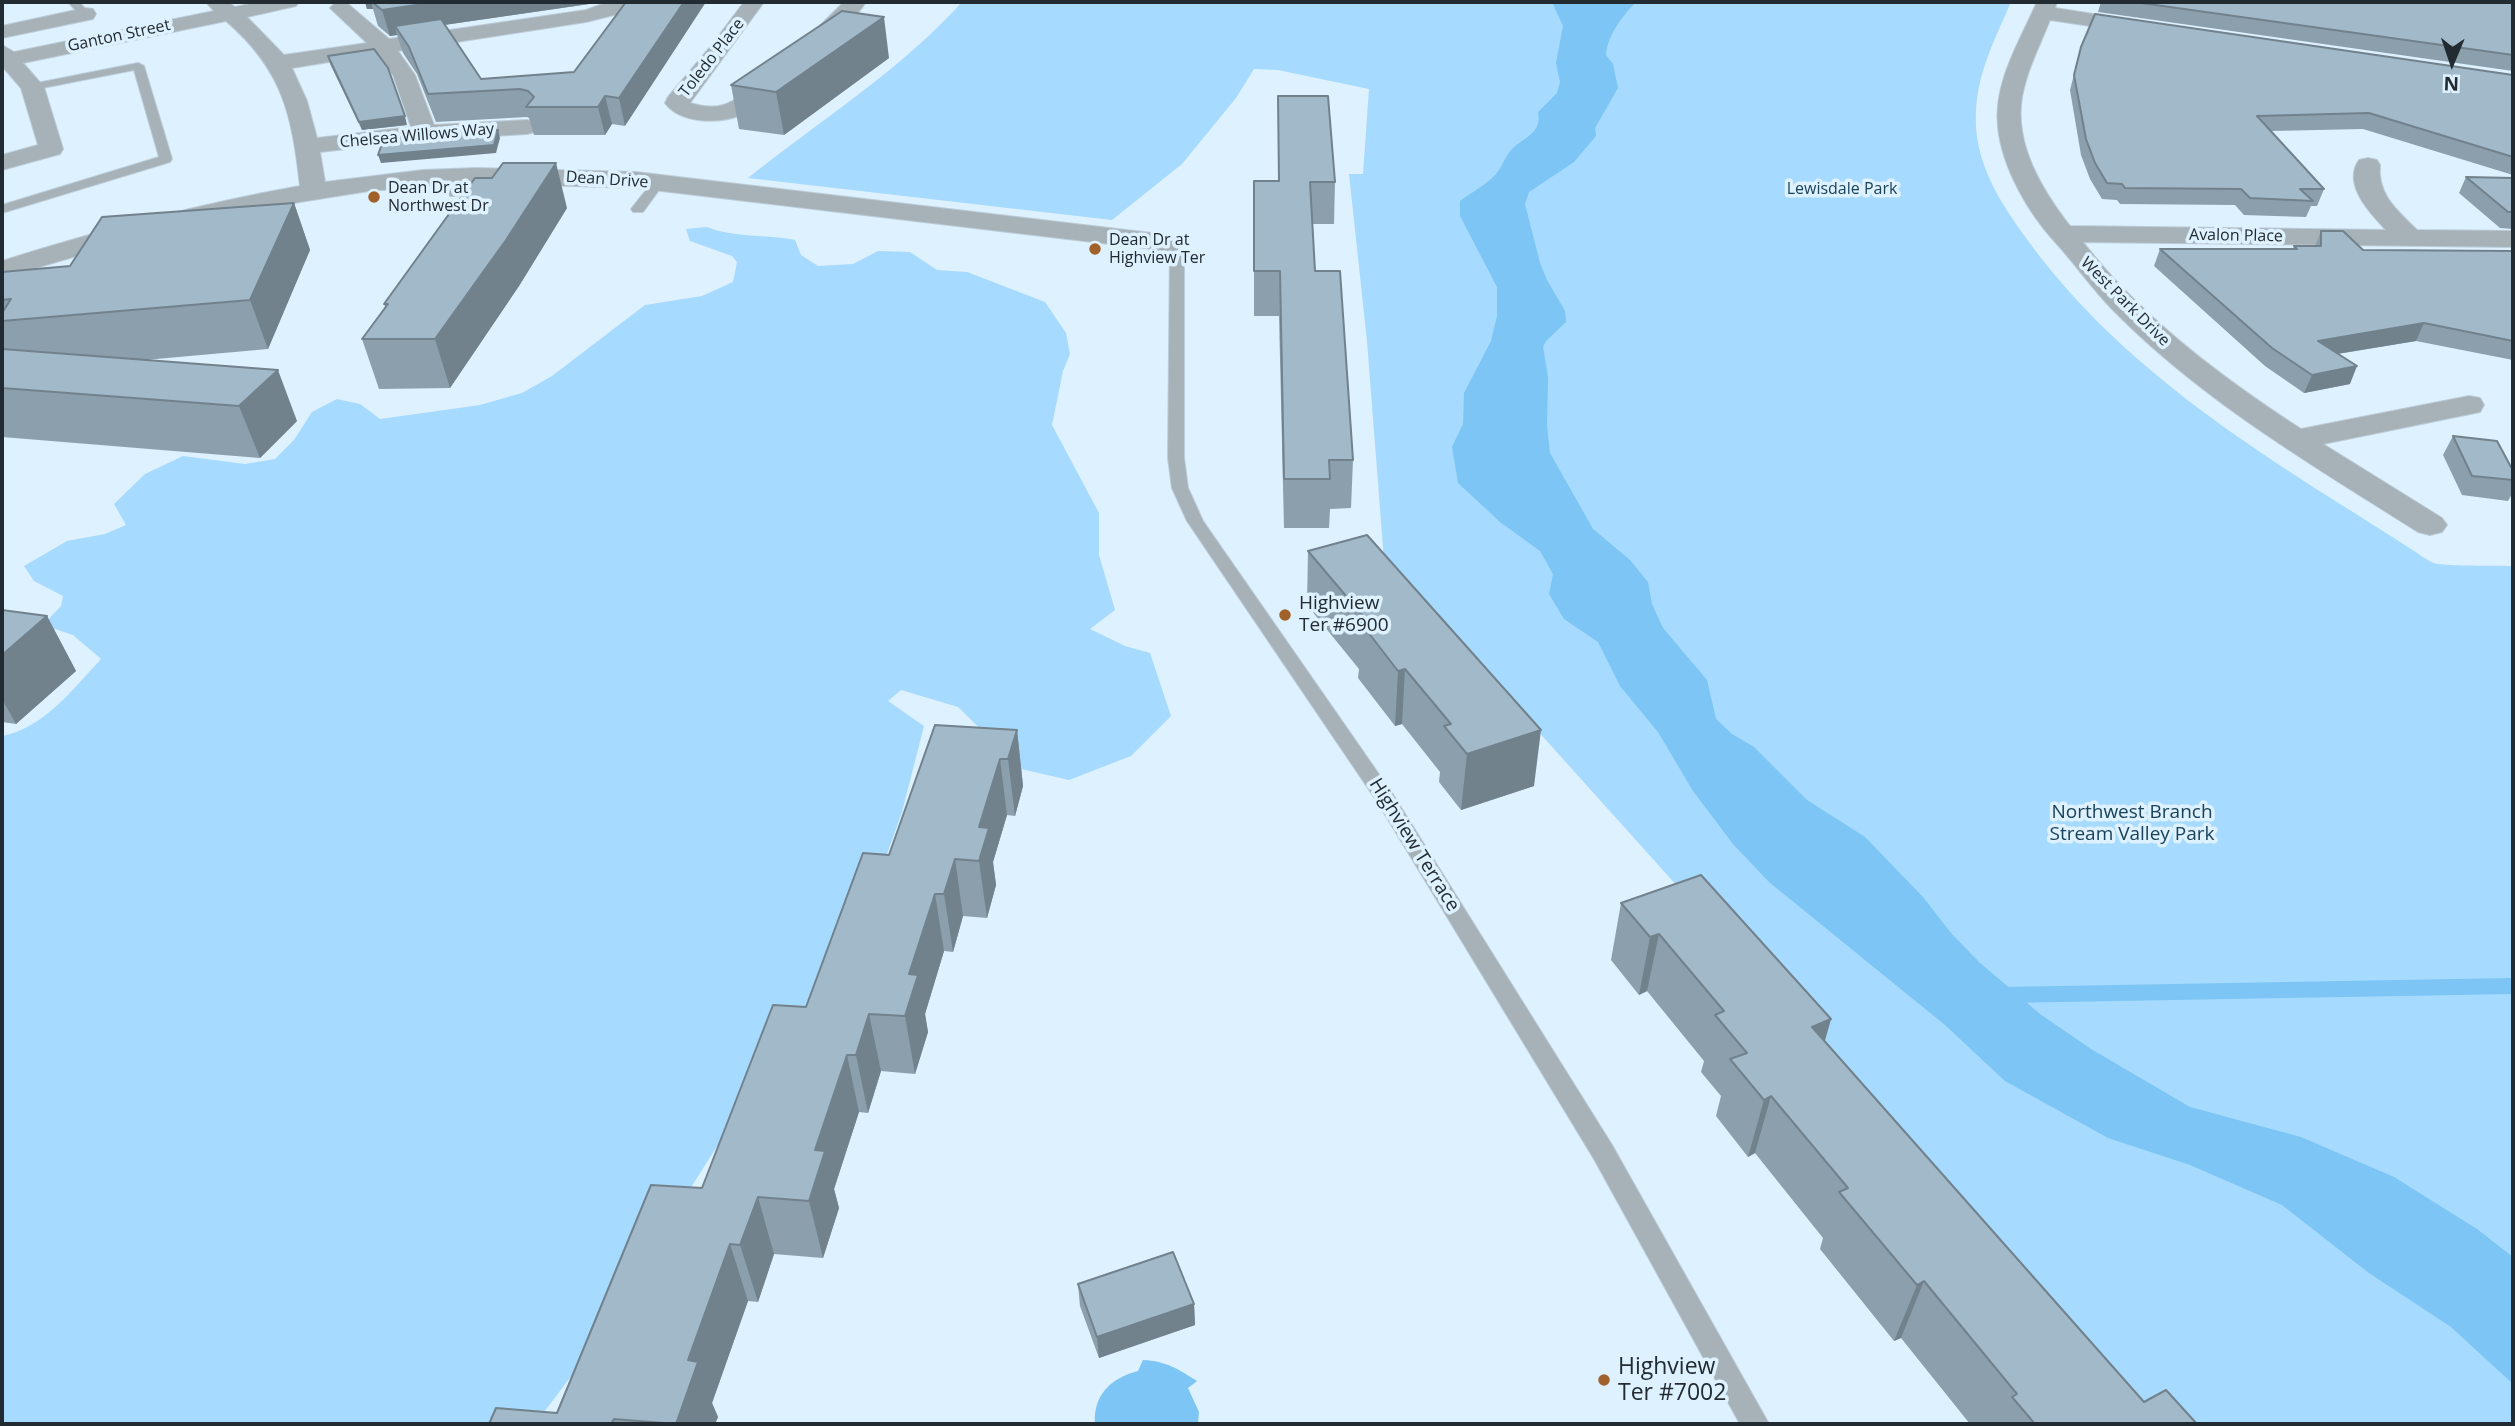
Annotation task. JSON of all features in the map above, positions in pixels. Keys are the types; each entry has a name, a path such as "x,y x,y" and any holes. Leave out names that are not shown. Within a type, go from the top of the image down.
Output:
{"street":[{"name":"Ganton Street","path":"6,56 222,7 289,2"},
{"path":"278,64 586,16 611,10 621,2"},
{"name":"Toledo Place","path":"754,2 680,97 677,103 682,108 715,113 739,106 856,2"},
{"path":"222,7 244,24 278,64 294,94 308,146 313,191"},
{"path":"2045,7 2167,31"},
{"name":"West Park Drive","path":"2045,7 2014,86 2009,112 2010,129 2024,174 2061,234 2102,283 2157,336 2231,397 2430,525"},
{"path":"2,32 79,8"},
{"path":"382,17 349,14 383,46 404,75 425,134"},
{"path":"2,163 51,149 32,87 6,56"},
{"name":"Chelsea Willows Way","path":"308,146 527,127"},
{"path":"2368,165 2365,181 2372,196 2410,238"},
{"name":"Dean Drive","path":"2,270 178,217 313,191 425,178 461,185 555,176 658,183 1177,244"},
{"name":"Avalon Place","path":"2061,234 2513,239"},
{"path":"2295,440 2469,405"}],"lane":[{"path":"2,209 166,159 138,66 32,87"},
{"path":"638,209 658,183"},
{"name":"Highview Terrace","path":"1177,244 1176,458 1185,502 1202,532 1392,810 1603,1152 1755,1424"}],"green space":[{"name":"Northwest Branch Stream Valley Park","path":"962,2 2011,2 1989,53 1979,87 1976,105 1978,143 1991,183 2005,207 2062,284 2137,358 2220,424 2425,558 2441,564 2513,566 2513,1424 2161,1424 1384,560 1367,341 1349,174 1363,174 1369,89 1278,70 1254,69 1236,98 1182,164 1112,220 748,178 886,73"},
{"path":"707,227 728,233 795,240 801,255 818,266 853,264 878,251 910,252 937,270 967,272 1045,302 1066,333 1070,354 1063,371 1052,425 1099,513 1099,555 1115,610 1090,629 1125,646 1150,653 1171,716 1131,756 1069,780 1021,769 958,707 901,690 888,701 924,726 902,812 871,899 791,1035 726,1132 575,1371 535,1424 2,1424 2,736 31,725 57,706 101,659 73,635 43,625 61,606 63,596 34,581 24,566 67,541 105,534 126,525 114,504 145,474 183,456 245,464 275,459 294,440 312,412 337,399 360,404 380,419 480,405 522,393 552,376 645,305 702,296 733,282 737,262 732,256 690,241 686,229"}],"shaded area":[{"path":"1552,2 1636,2 1616,26 1609,41 1606,55 1613,64 1618,88 1595,128 1596,136 1574,162 1529,192 1525,204 1540,263 1565,311 1566,322 1543,347 1548,377 1547,426 1550,453 1593,529 1630,560 1648,582 1652,604 1663,628 1707,680 1716,719 1732,734 1754,747 1807,800 1865,837 1923,897 1951,933 1979,962 2040,1014 2091,1049 2190,1107 2301,1137 2394,1177 2477,1229 2513,1257 2513,1384 2451,1327 2369,1273 2282,1205 2190,1165 2108,1138 2005,1081 1945,1025 1769,882 1733,844 1693,791 1658,732 1620,686 1598,642 1564,619 1549,594 1553,574 1540,551 1500,522 1458,483 1452,447 1463,424 1464,393 1491,341 1497,316 1497,287 1460,216 1460,201 1496,174 1511,150 1535,130 1539,119 1538,112 1557,93 1560,82 1556,63 1563,26"},
{"path":"1143,1360 1172,1366 1197,1381 1188,1388 1199,1412 1198,1424 1095,1424 1097,1404 1106,1389 1120,1378 1138,1371"}],"building":[{"path":"372,2 429,2 430,3 382,10"},
{"path":"626,2 684,2 619,98 605,96 598,107 526,107 534,97 528,91 520,89 428,94 409,47 395,26 441,19 481,79 574,72"},
{"path":"2134,2 2513,2 2513,55"},
{"path":"842,11 884,17 776,92 731,85"},
{"path":"2095,14 2513,75 2513,157 2369,113 2257,116 2324,189 2300,189 2313,201 2250,198 2241,189 2125,188 2122,184 2107,183 2095,163 2086,139 2074,75 2081,47"},
{"path":"374,49 388,68 405,116 359,122 328,56"},
{"path":"1278,96 1328,96 1335,182 1310,182 1315,271 1340,271 1353,460 1329,460 1330,479 1284,479 1280,271 1254,271 1254,181 1279,181"},
{"path":"498,130 494,145 378,155 384,138"},
{"path":"503,163 556,163 506,240 435,339 362,339 475,178 492,178"},
{"path":"2466,177 2513,178 2513,212 2508,212"},
{"path":"294,203 250,300 2,321 2,313 11,299 2,300 2,272 70,266 102,217"},
{"path":"2321,231 2343,231 2363,250 2513,251 2513,341 2424,323 2318,341 2357,366 2312,375 2272,348 2160,249 2297,249 2294,246 2321,246"},
{"path":"2,349 278,370 239,406 2,388"},
{"path":"2453,436 2497,441 2513,467 2513,480 2472,476"},
{"path":"1367,535 1541,730 1467,754 1444,726 1451,724 1405,669 1398,671 1361,623 1368,622 1308,551"},
{"path":"2,610 47,616 2,655"},
{"path":"935,725 1017,730 1008,759 1000,759 979,827 989,828 979,861 955,859 944,894 935,894 909,974 918,975 905,1016 869,1014 856,1055 847,1055 815,1150 825,1151 809,1201 758,1197 740,1245 730,1244 688,1360 698,1362 676,1424 614,1419 611,1424 489,1424 496,1408 557,1413 651,1185 702,1188 773,1005 806,1007 863,853 889,855"},
{"path":"1701,875 1831,1019 1812,1027 2144,1402 2166,1390 2197,1424 2035,1424 2012,1397 2017,1394 1924,1281 1917,1285 1839,1192 1848,1188 1771,1096 1764,1100 1730,1059 1747,1053 1715,1015 1724,1011 1659,934 1650,937 1621,903"},
{"path":"1173,1252 1194,1304 1097,1337 1078,1284"}],"waterway":[{"path":"2003,995 2513,986"}],"place":[{"name":"Dean Dr at Northwest Dr","path":"374,197"},
{"name":"Dean Dr at Highview Ter","path":"1095,249"},
{"name":"Highview Ter #6900","path":"1285,615"},
{"name":"Highview Ter #7002","path":"1604,1380"}],"park label":[{"name":"Lewisdale Park","path":"1842,189"}]}
